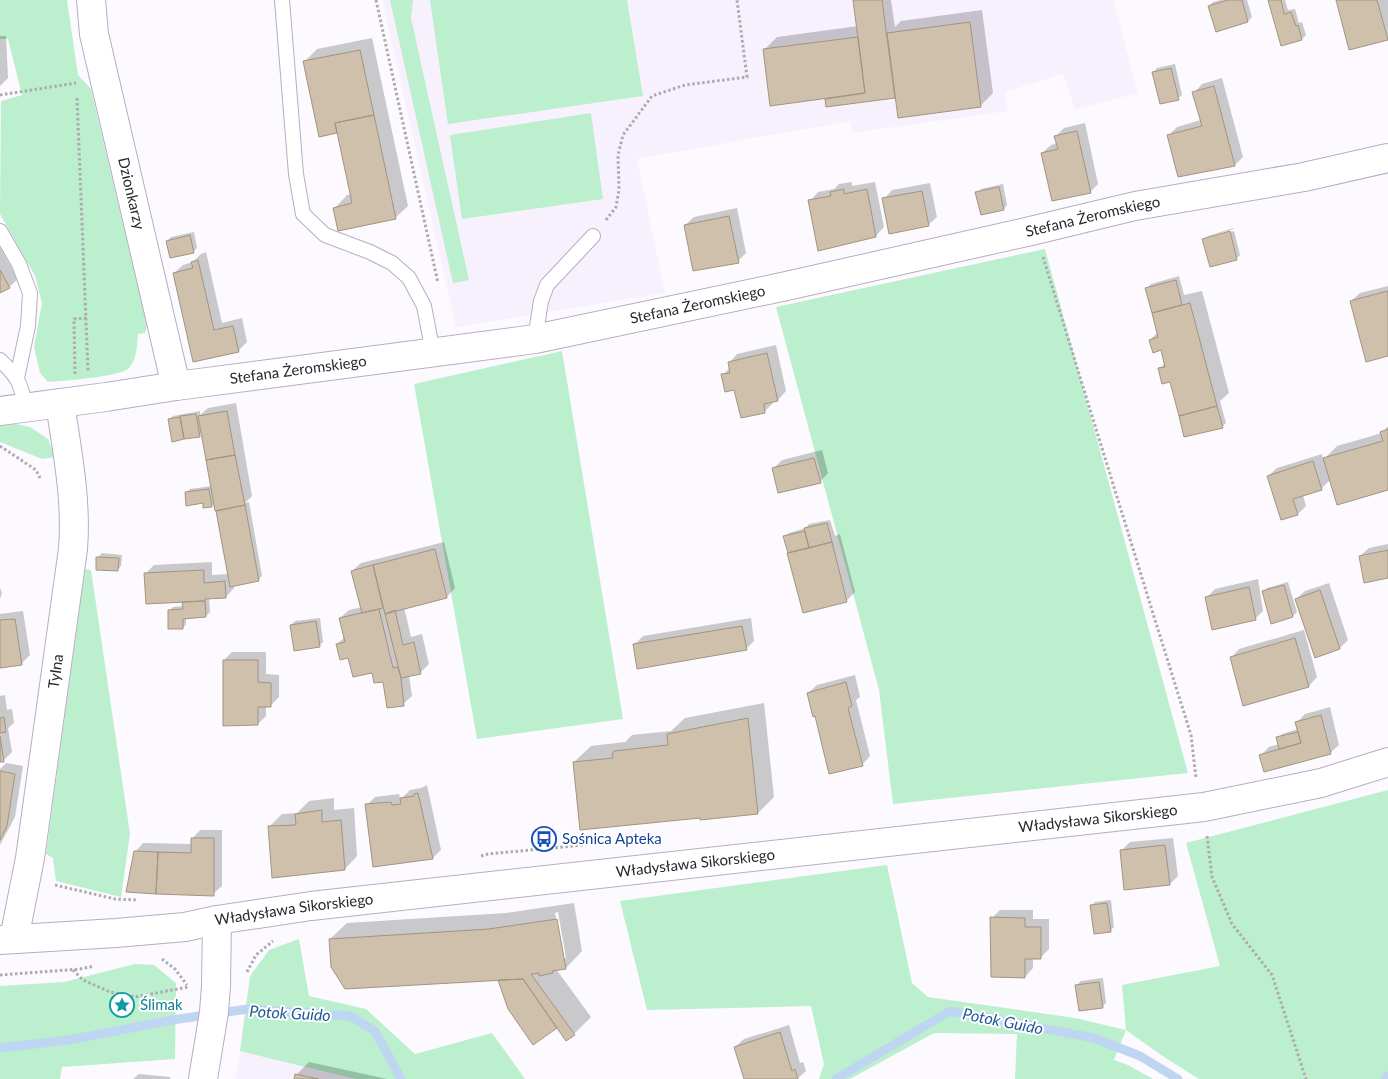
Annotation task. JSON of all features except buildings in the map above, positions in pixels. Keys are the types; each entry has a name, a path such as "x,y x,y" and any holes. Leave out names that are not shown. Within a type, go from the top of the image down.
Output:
{"street":[{"name":"Dzionkarzy","path":"91,0 94,34 176,386"},
{"name":"Stefana Żeromskiego","path":"12,409 534,339 782,287 1135,206 1304,177 1388,158"},
{"name":"Tylna","path":"7,940 30,858 73,549 75,525 69,462 60,403"},
{"name":"Władysława Sikorskiego","path":"7,940 162,930 341,902 1204,807 1321,783 1388,762"},
{"path":"203,1079 216,986 217,920"}],"lane":[{"path":"282,0 296,174 303,214 325,235 370,252 392,264 410,278 424,306 433,353"},
{"path":"0,231 20,264 30,293 28,326 17,378"},
{"path":"534,339 541,301 547,285 593,236"},
{"path":"0,360 17,378 22,389 12,409"}],"path":[{"path":"376,0 439,287"},
{"path":"593,236 616,207 619,190 618,155 623,135 652,96 685,86 747,76 737,0"},
{"path":"0,95 65,84 84,83"},
{"path":"77,92 88,375"},
{"path":"1035,230 1191,735 1196,780"},
{"path":"76,376 74,319 86,318"},
{"path":"36,470 69,462"},
{"path":"1204,807 1212,877 1232,924 1272,975 1306,1079"},
{"path":"158,956 175,969 188,987 188,992"},
{"path":"0,975 73,970 98,964"},
{"path":"73,970 83,980 110,992 135,997 188,987"}],"shaded area":[{"path":"382,0 1113,0 1138,93 1075,110 1063,74 1005,92 1008,111 852,133 850,121 637,159 665,293 456,327"},
{"path":"240,1051 355,1079 235,1079"}],"green space":[{"path":"0,0 67,0 78,75 91,89 147,326 145,333 138,334 134,361 129,368 115,374 48,382 40,373 34,347 42,303 35,276 0,214 1,101 22,95 8,39 0,39"},
{"path":"390,0 413,0 411,18 469,280 453,283"},
{"path":"430,0 627,0 643,96 448,124"},
{"path":"591,113 603,199 462,219 450,135"},
{"path":"1045,249 1188,773 893,804 879,690 776,307"},
{"path":"562,351 623,719 477,739 414,384"},
{"path":"0,424 16,424 30,427 48,439 55,457 42,459 0,442"},
{"path":"85,569 91,570 130,834 121,897 56,881 53,858 46,854"},
{"path":"1388,790 1388,1079 1199,1079 1126,1030 1122,985 1220,966 1186,843"},
{"path":"887,865 912,983 928,997 1075,1018 1126,1030 1114,1060 1128,1065 1153,1079 1015,1079 1017,1034 934,1033 850,1079 819,1079 824,1064 811,1006 647,1010 620,901"},
{"path":"299,939 309,996 366,1009 415,1054 492,1033 525,1079 355,1079 240,1051 250,976 269,950"},
{"path":"135,964 154,965 176,983 175,1059 62,1067 60,1079 0,1079 0,986 64,982"}],"waterway":[{"name":"Potok Guido","path":"0,1048 69,1040 172,1020 248,1009 350,1016 375,1031 401,1079"},
{"name":"Potok Guido","path":"836,1079 950,1011 1094,1038 1140,1056 1178,1079"},
{"name":"Potok Guido","path":"1385,1079 1388,1076"}],"place":[{"name":"Sośnica Apteka","path":"544,839"},
{"name":"Ślimak","path":"122,1005"}]}
